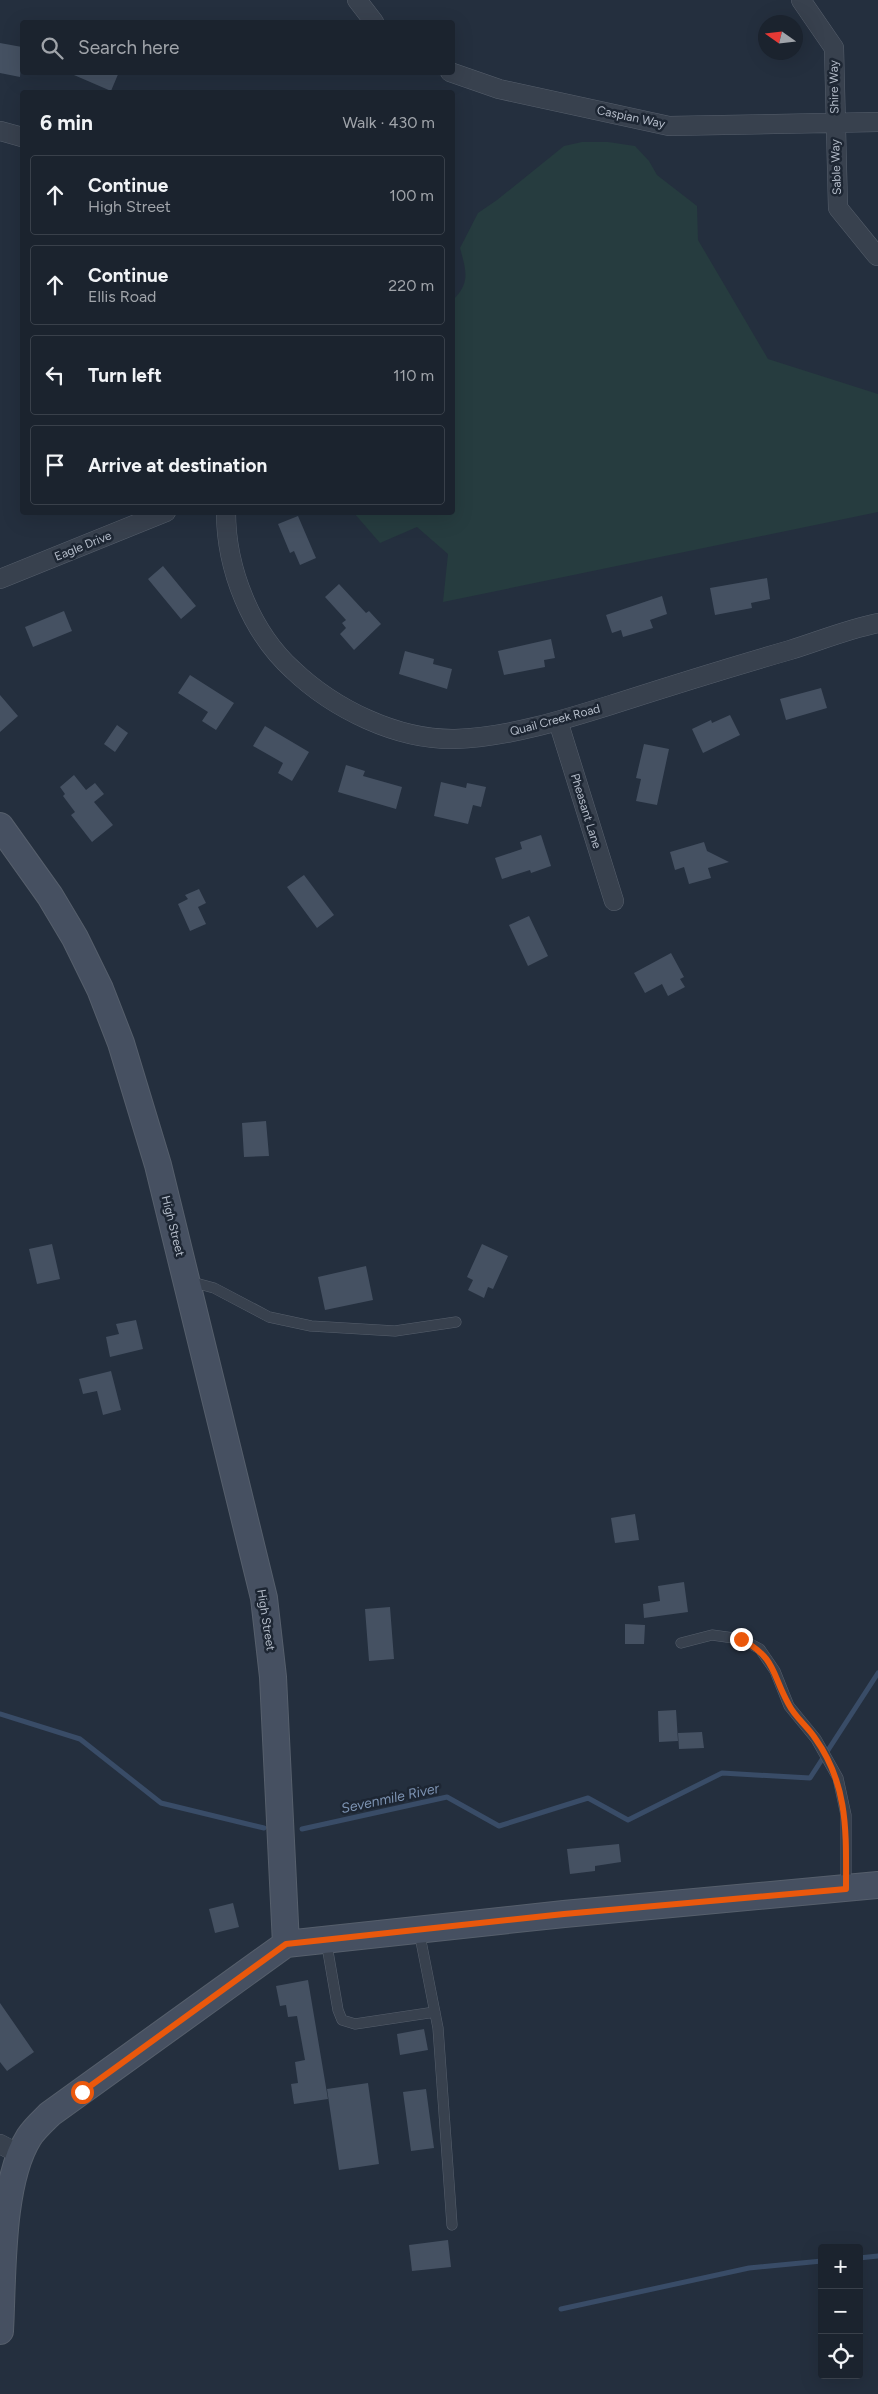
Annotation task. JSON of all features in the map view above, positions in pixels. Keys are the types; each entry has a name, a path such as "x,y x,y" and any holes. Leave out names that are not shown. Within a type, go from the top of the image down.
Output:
{"street":[{"path":"357,0 372,20"},
{"name":"Shire Way","path":"802,0 834,48 835,123"},
{"name":"Caspian Way","path":"455,74 499,89 668,126 878,122"},
{"name":"Sable Way","path":"835,123 838,208 877,256"},
{"path":"0,131 20,136"},
{"name":"Eagle Drive","path":"0,579 159,515"},
{"name":"Quail Creek Road","path":"226,515 229,546 245,602 262,635 282,660 304,681 328,698 380,724 419,736 454,739 503,734 558,721 878,623"},
{"name":"Pheasant Lane","path":"558,721 614,901"},
{"name":"High Street","path":"0,826 50,896 100,989 122,1043 139,1096 187,1281 264,1598 273,1677 286,1944"},
{"path":"0,2331 11,2150 29,2136 50,2114 286,1944 878,1885"}],"lane":[{"path":"187,1281 214,1288 269,1317 311,1326 395,1331 456,1322"},
{"path":"681,1643 712,1635 741,1639 760,1649 775,1671 789,1706 816,1739 838,1778 846,1815 846,1889"},
{"path":"419,1930 435,2012 446,2120 452,2225"},
{"path":"325,1939 338,2010 342,2020 355,2024 435,2012"}],"green space":[{"path":"582,142 608,142 635,146 649,161 657,175 697,206 698,240 768,359 878,394 878,512 443,602 448,554 417,527 380,543 356,515 455,515 455,298 463,288 466,276 460,248 478,213 564,146"}],"building":[{"path":"0,43 20,47 20,77 0,73"},
{"path":"74,75 118,75 111,90"},
{"path":"298,516 316,558 300,565 294,551 290,553 278,524"},
{"path":"163,566 196,606 181,619 148,579"},
{"path":"767,578 770,599 751,603 752,608 715,615 710,588"},
{"path":"339,584 366,613 369,611 381,624 354,650 340,634 346,628 342,623 346,620 325,597"},
{"path":"662,596 667,614 650,620 653,628 623,637 621,630 612,633 606,615"},
{"path":"64,611 72,631 33,647 25,627"},
{"path":"551,639 555,658 544,660 545,667 504,675 498,651"},
{"path":"405,651 434,659 433,664 452,669 447,689 399,674"},
{"path":"190,675 234,703 216,730 202,721 208,712 178,693"},
{"path":"821,688 827,708 786,720 780,699"},
{"path":"0,695 18,716 0,732"},
{"path":"730,715 740,735 703,753 692,729 711,720 712,723"},
{"path":"117,725 128,733 115,752 104,744"},
{"path":"265,726 309,752 292,781 278,773 283,763 253,746"},
{"path":"644,744 669,749 657,805 636,801 641,779 636,778"},
{"path":"346,765 365,771 363,776 402,787 396,809 338,792"},
{"path":"74,775 86,790 95,783 104,794 94,802 113,825 92,842 71,815 75,812 63,796 65,794 60,787"},
{"path":"441,782 466,788 467,783 486,787 481,807 473,805 468,824 434,816"},
{"path":"541,835 551,866 531,873 530,870 502,879 495,858 522,849 520,842"},
{"path":"704,842 707,851 729,862 708,868 711,878 689,884 684,867 675,870 670,852"},
{"path":"304,875 334,915 317,928 287,887"},
{"path":"199,889 206,903 198,907 206,924 190,931 178,904 188,899 185,895"},
{"path":"529,916 548,956 528,966 509,925"},
{"path":"671,953 684,977 680,979 685,987 668,996 662,984 645,993 634,973"},
{"path":"266,1121 269,1156 244,1157 242,1123"},
{"path":"52,1244 60,1279 37,1284 29,1249"},
{"path":"482,1244 508,1256 493,1289 488,1287 484,1298 468,1290 473,1280 467,1277"},
{"path":"366,1266 373,1300 325,1310 318,1277"},
{"path":"136,1320 143,1349 110,1357 106,1337 119,1334 116,1324"},
{"path":"111,1371 121,1410 103,1415 97,1391 83,1394 79,1379"},
{"path":"635,1514 639,1540 615,1543 611,1518"},
{"path":"684,1582 688,1612 644,1618 643,1604 660,1601 658,1586"},
{"path":"390,1607 394,1659 369,1661 365,1609"},
{"path":"625,1624 645,1625 644,1644 625,1644"},
{"path":"676,1710 678,1741 659,1742 658,1711"},
{"path":"702,1732 704,1748 679,1749 678,1733"},
{"path":"619,1844 621,1862 595,1866 595,1871 570,1874 567,1849"},
{"path":"233,1903 239,1927 215,1933 209,1909"},
{"path":"308,1980 328,2099 294,2104 291,2084 298,2083 295,2062 305,2060 297,2016 288,2017 286,2005 280,2006 276,1986"},
{"path":"0,2003 34,2052 7,2071 0,2062"},
{"path":"424,2029 428,2050 400,2055 397,2034"},
{"path":"368,2083 379,2164 339,2170 327,2089"},
{"path":"426,2089 434,2148 411,2151 403,2092"},
{"path":"448,2240 451,2267 412,2271 409,2245"}],"waterway":[{"name":"Sevenmile River","path":"302,1829 447,1797 499,1826 588,1798 628,1820 722,1773 810,1778 878,1673"},
{"name":"Sevenmile River","path":"0,1714 80,1739 161,1803 264,1828"},
{"path":"863,2258 878,2256"},
{"path":"561,2309 749,2268 818,2261"}],"route":[{"path":"82,2092 286,1944 564,1914 649,1908 846,1889 846,1815 838,1778 816,1739 789,1706 775,1671 760,1649 741,1639"}]}
